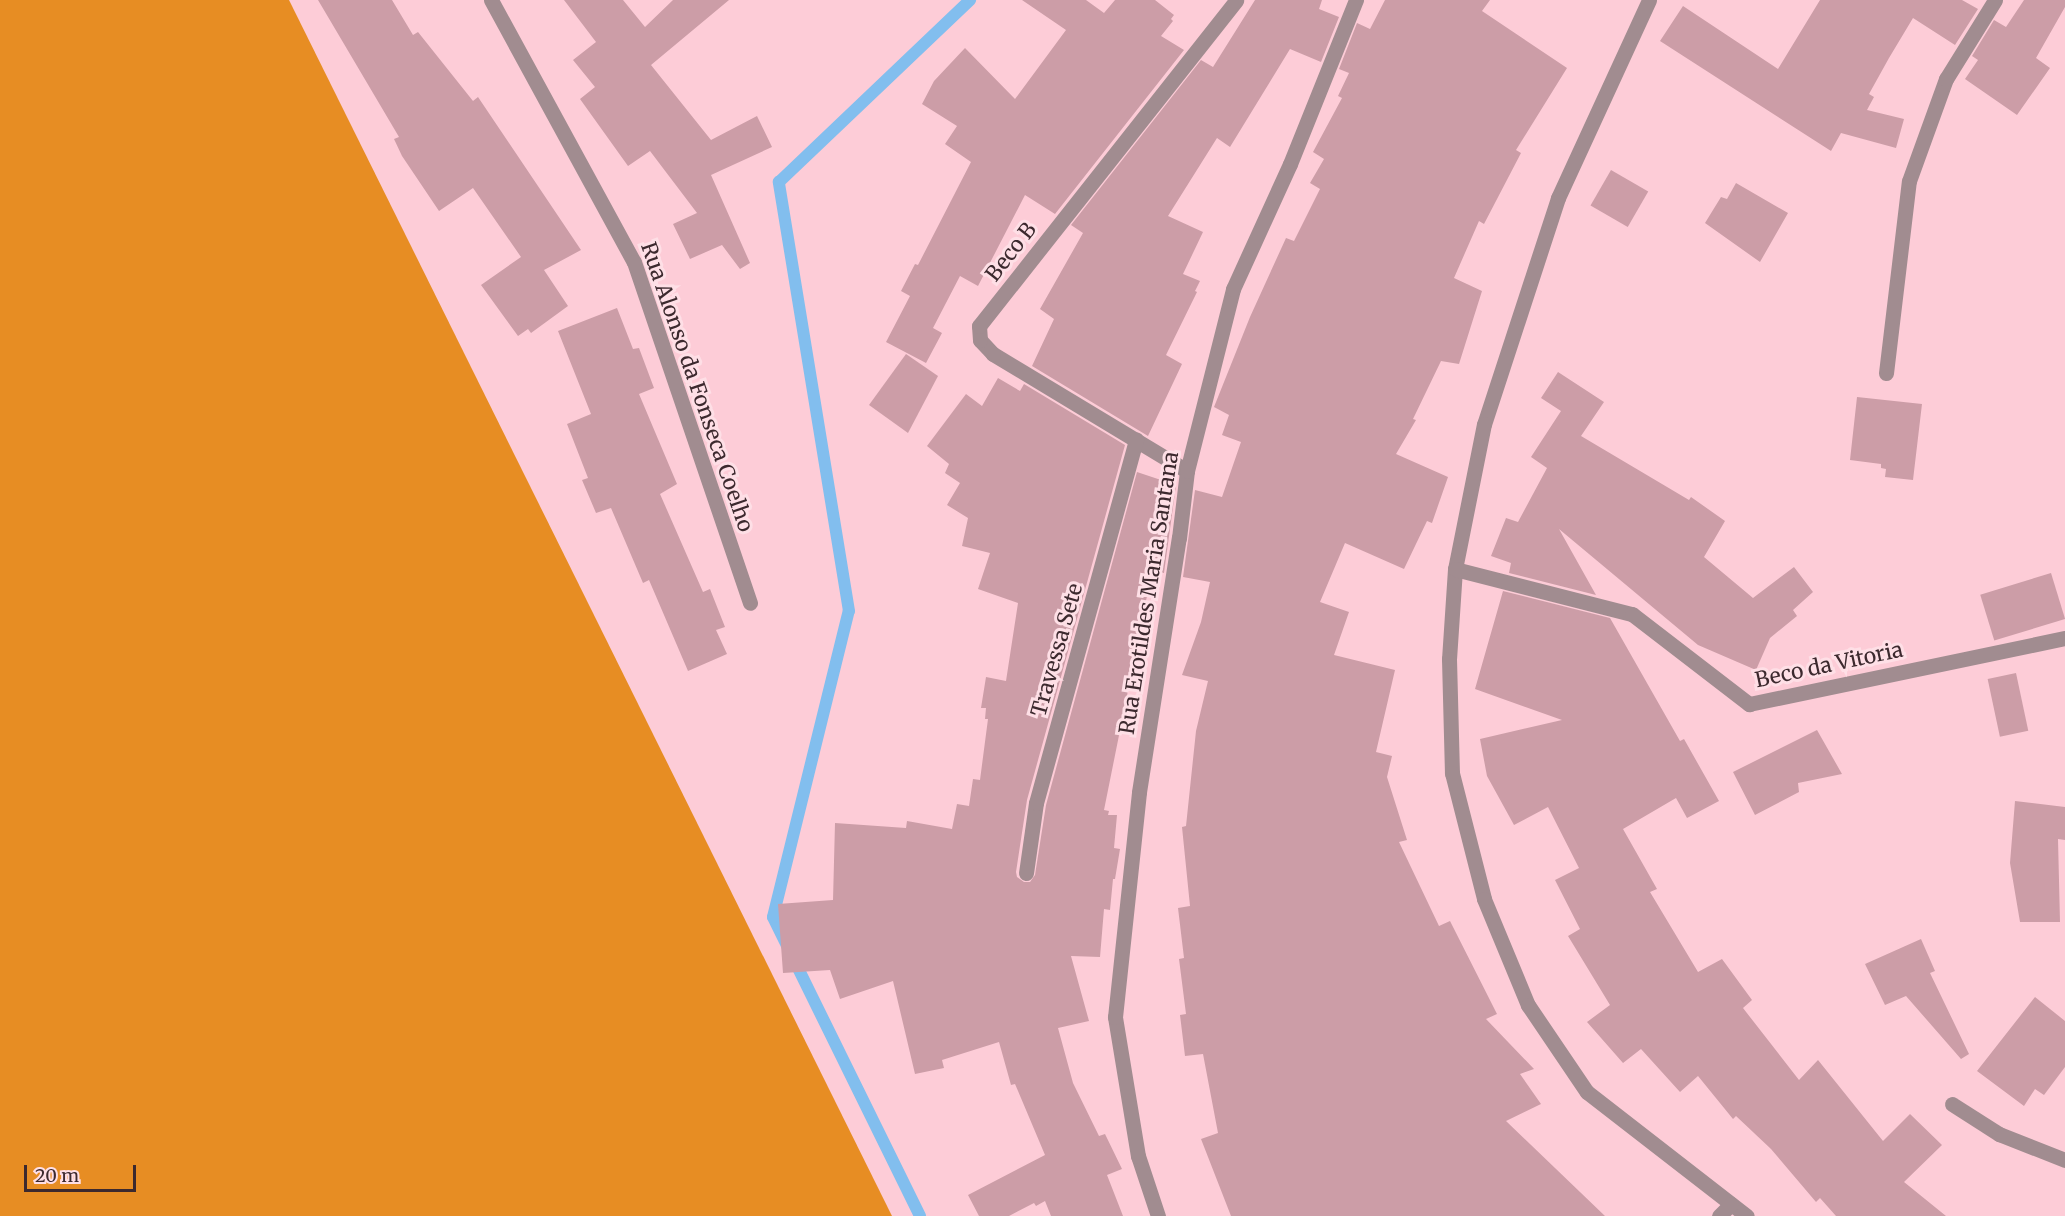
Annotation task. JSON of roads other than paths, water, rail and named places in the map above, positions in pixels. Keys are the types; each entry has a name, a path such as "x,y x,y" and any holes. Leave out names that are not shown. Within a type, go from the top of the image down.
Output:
{"street":[{"name":"Rua Alonso da Fonseca Coelho","path":"491,0 634,262 750,603"},
{"name":"Beco B","path":"1187,471 993,354 980,340 979,326 1236,0"},
{"name":"Rua Erotildes Maria Santana","path":"1158,1216 1138,1156 1115,1017 1138,792 1179,538 1187,471 1233,289 1290,164 1356,0"},
{"path":"1649,0 1558,198 1484,424 1455,569 1449,659 1452,773 1484,899 1528,1005 1587,1092 1747,1216"},
{"path":"1886,374 1909,181 1946,79 1995,0"},
{"name":"Travessa Sete","path":"1026,873 1036,803 1136,441"},
{"name":"Beco da Vitoria","path":"1455,569 1632,614 1749,704 2065,638"},
{"path":"1952,1104 1999,1134 2065,1160"},
{"path":"1719,1216 1731,1204"}],"waterway":[{"path":"920,1216 773,917 849,611 779,182 970,0"}]}
